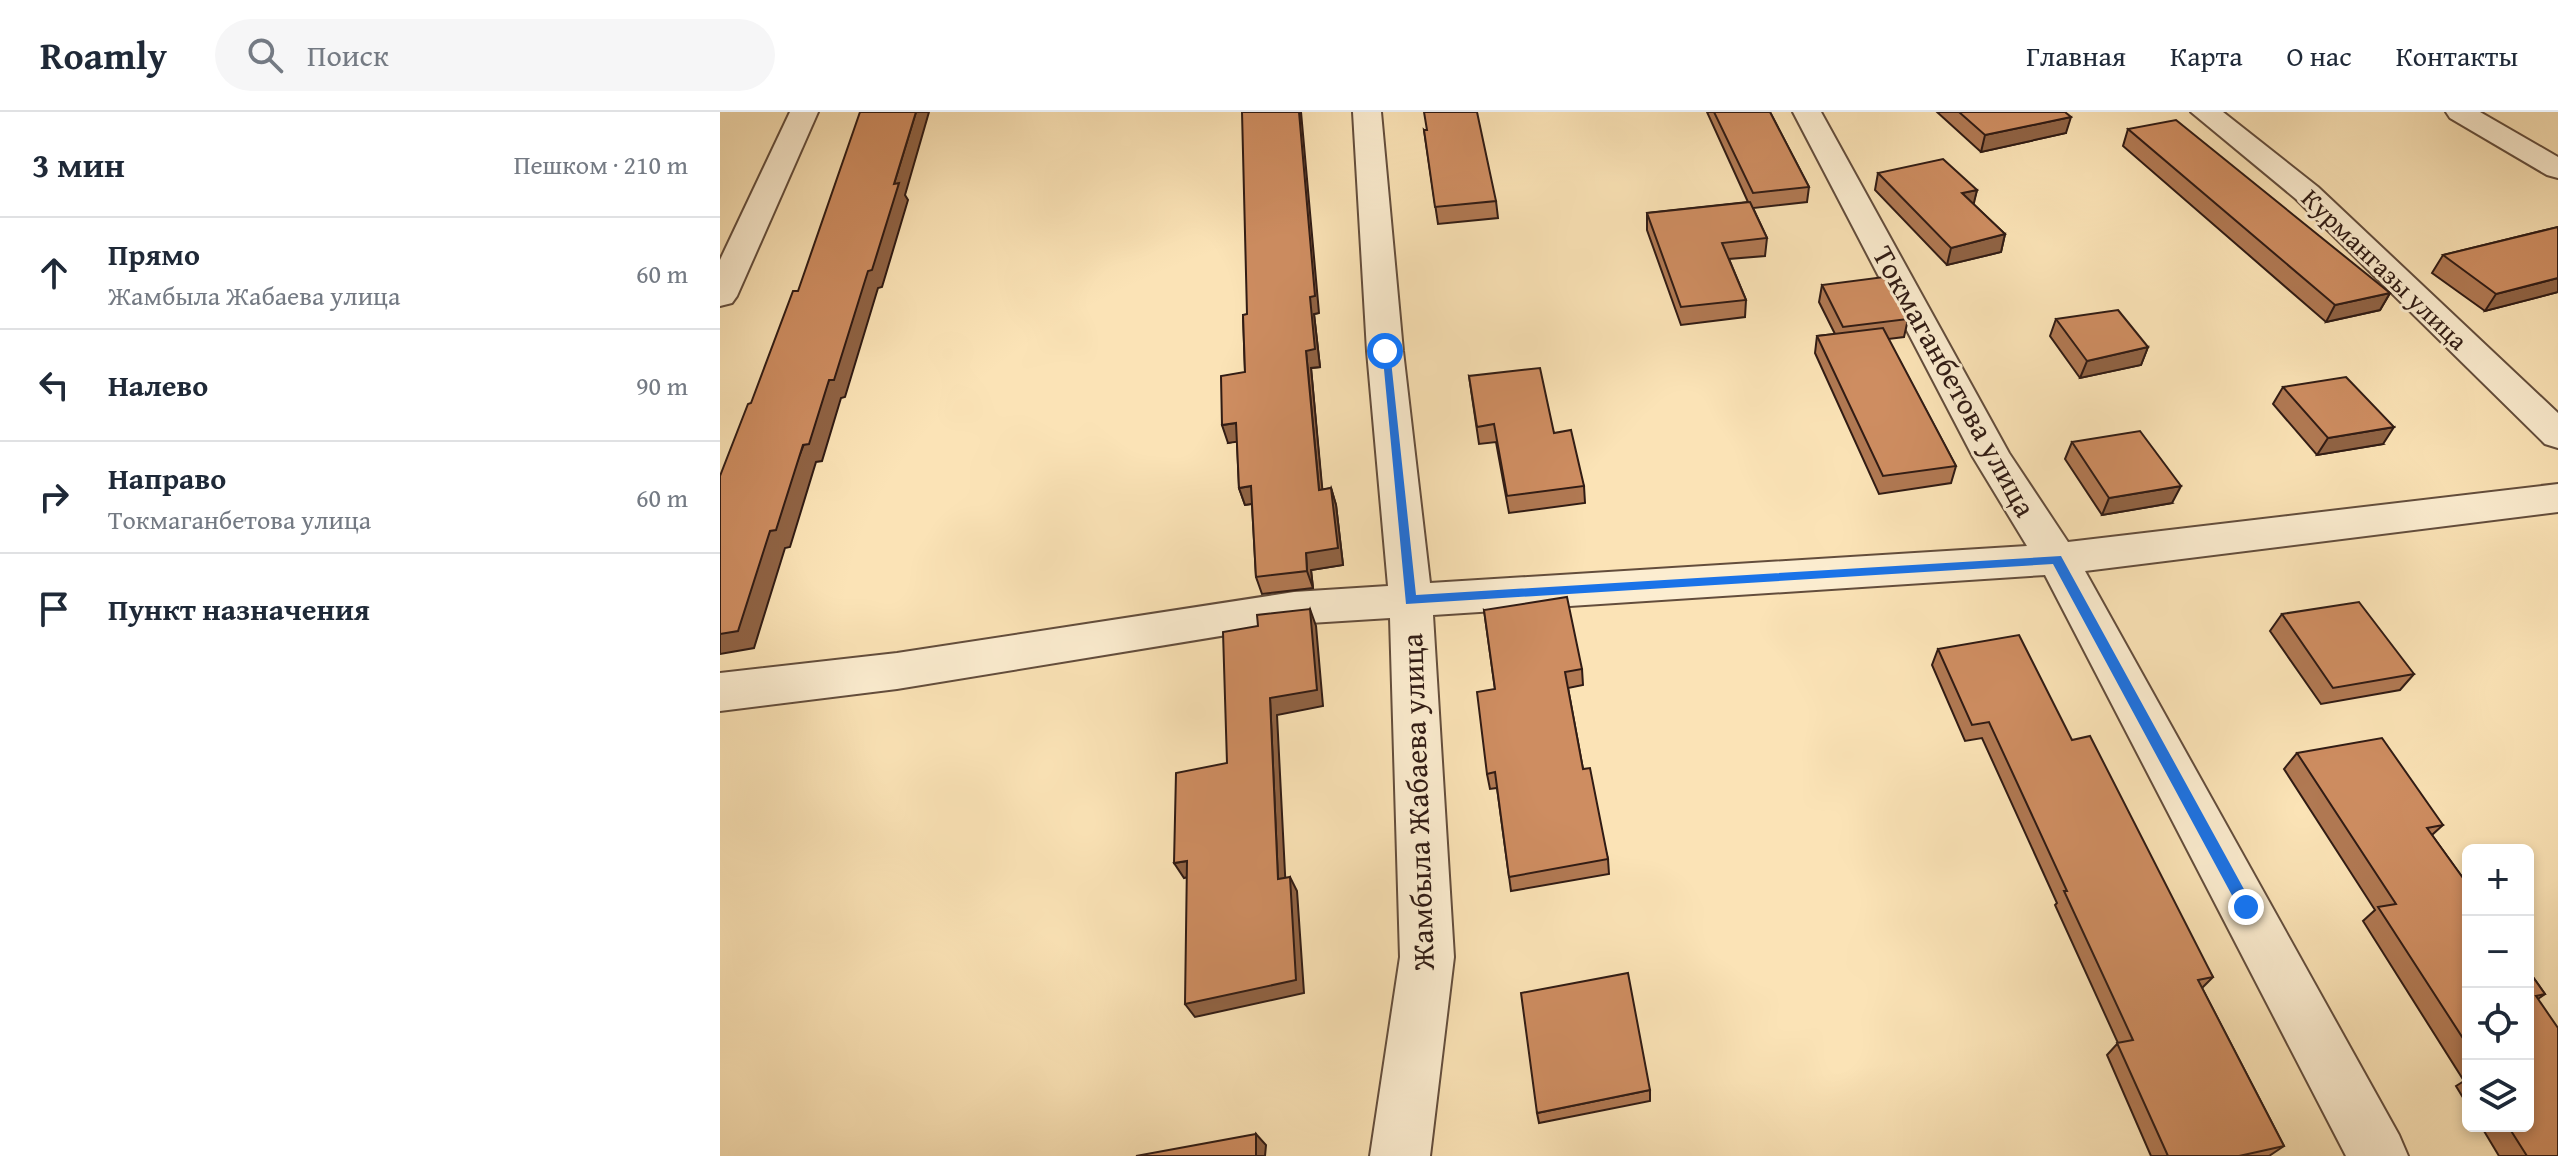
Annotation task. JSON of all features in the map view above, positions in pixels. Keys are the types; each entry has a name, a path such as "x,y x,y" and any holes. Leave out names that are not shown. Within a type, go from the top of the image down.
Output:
{"street":[{"path":"720,296 804,112"},
{"name":"Жамбыла Жабаева улица","path":"1367,112 1385,351 1411,601 1427,957 1400,1156"},
{"name":"Токмаганбетова улица","path":"1807,112 1992,457 2057,559 2378,1156"},
{"name":"Курмангазы улица","path":"2205,112 2307,193 2558,435"},
{"path":"2460,112 2558,169"},
{"path":"720,692 897,671 1294,608 2057,559 2558,498"}],"building":[{"path":"860,112 916,112 894,184 899,183 834,380 829,380 809,444 803,445 776,530 770,531 738,631 720,634 720,476 793,291 798,291"},
{"path":"1242,112 1299,112 1315,296 1310,297 1315,349 1306,351 1319,490 1331,488 1338,548 1306,553 1307,571 1256,577 1251,486 1239,488 1236,423 1222,425 1221,376 1245,372 1243,315 1247,314"},
{"path":"1424,112 1477,112 1496,201 1435,207"},
{"path":"1714,112 1770,112 1809,187 1753,193"},
{"path":"1959,112 2065,112 2071,117 1985,135"},
{"path":"2176,120 2390,293 2335,305 2128,129"},
{"path":"1943,159 1977,190 1962,193 2005,234 1951,248 1878,173"},
{"path":"1750,202 1767,238 1722,243 1746,300 1681,307 1647,213"},
{"path":"2558,227 2558,278 2496,294 2443,255"},
{"path":"1884,277 1908,319 1843,327 1822,285"},
{"path":"2118,310 2148,347 2087,361 2056,319"},
{"path":"1883,328 1956,466 1883,476 1817,336"},
{"path":"1540,368 1554,433 1571,430 1584,486 1507,496 1494,424 1477,427 1469,376"},
{"path":"2346,377 2394,427 2328,438 2283,387"},
{"path":"2140,431 2181,486 2109,498 2072,442"},
{"path":"1567,597 1582,669 1565,672 1583,769 1590,768 1608,859 1509,877 1495,772 1487,774 1477,692 1495,689 1484,610"},
{"path":"2359,602 2414,674 2333,688 2282,614"},
{"path":"1310,609 1317,690 1270,698 1278,879 1290,877 1296,980 1185,1004 1187,861 1174,863 1176,773 1227,763 1223,632 1258,626 1257,615"},
{"path":"2019,635 2072,740 2090,736 2213,977 2198,980 2284,1146 2239,1156 2168,1156 2117,1043 2133,1040 2064,891 2067,891 1989,722 1972,725 1938,649"},
{"path":"2382,738 2443,825 2427,828 2462,877 2462,1037 2378,907 2396,904 2297,753"},
{"path":"1628,973 1650,1090 1537,1113 1521,993"},
{"path":"2534,978 2545,994 2536,996 2558,1028 2558,1156 2527,1156 2512,1132 2534,1132"},
{"path":"1256,1134 1256,1156 1136,1156"}],"route":[{"path":"1385,351 1411,601 2057,559 2246,907"}]}
